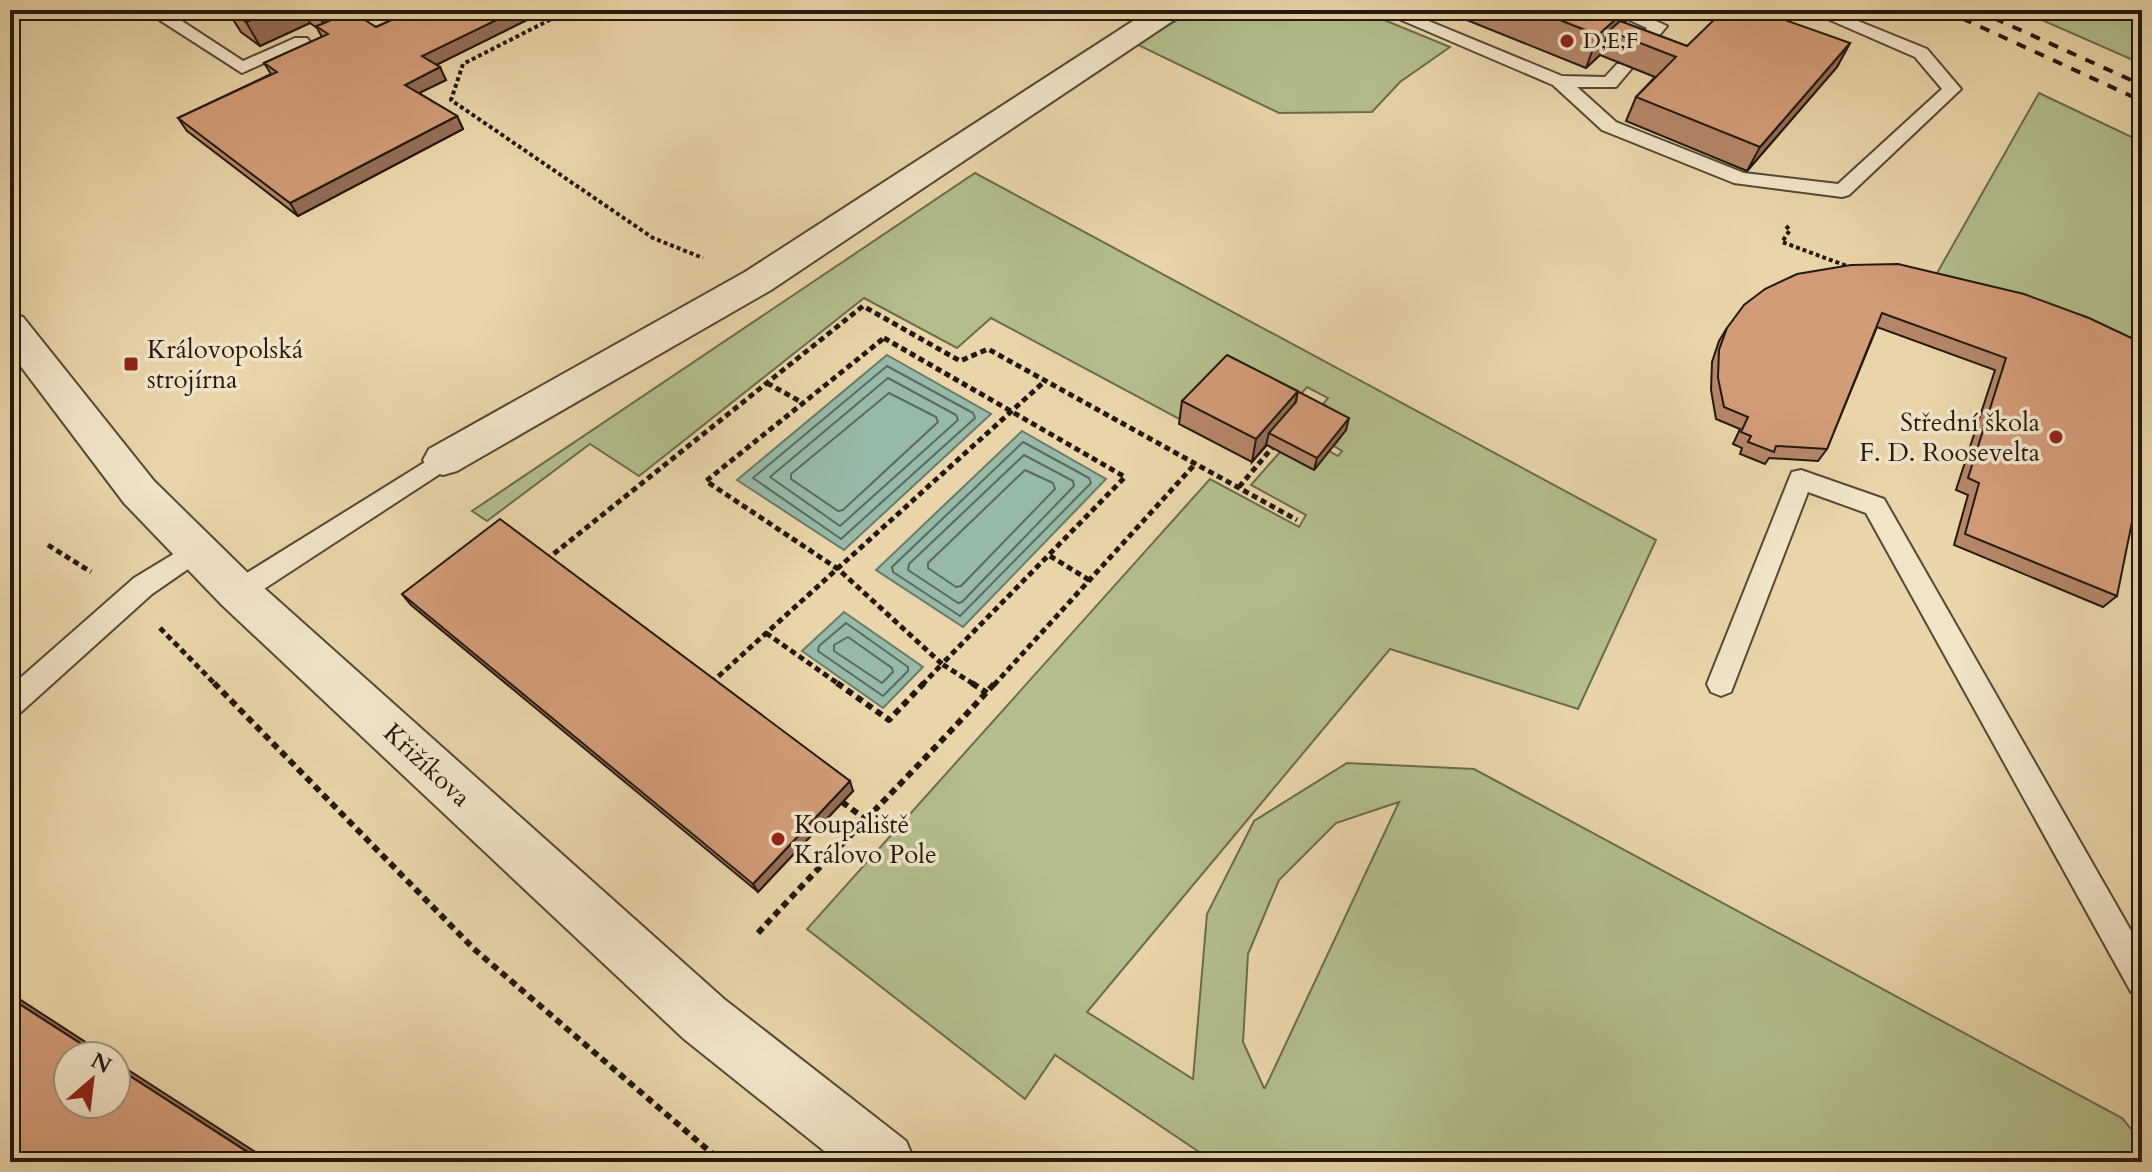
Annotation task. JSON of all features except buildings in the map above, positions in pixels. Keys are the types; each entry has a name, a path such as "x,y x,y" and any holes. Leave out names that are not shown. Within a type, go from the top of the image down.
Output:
{"street":[{"path":"443,460 758,281 1170,10"},
{"name":"Křižíkova","path":"10,326 131,483 195,551 704,1019 885,1162"}],"lane":[{"path":"153,10 242,68 301,42"},
{"path":"1387,10 1559,81 1609,126 1741,179 1842,191 1952,89 1921,53 1816,10"},
{"path":"1616,10 1658,26 1637,51"},
{"path":"1559,81 1610,83 1623,68"},
{"path":"238,592 443,460"},
{"path":"1721,684 1801,479 1875,506 2142,981"},
{"path":"10,704 130,597 195,551"}],"path":[{"path":"569,10 463,64 451,100 653,238 758,281"},
{"path":"1741,179 1790,230 1782,242 1847,266"},
{"path":"546,560 863,306 960,361 988,349 1297,520"},
{"path":"766,633 889,720 942,664 1050,556 1125,477 884,338 706,481 838,569 942,664 987,693"},
{"path":"710,683 1046,380"},
{"path":"767,383 803,403"},
{"path":"1239,487 1272,448"},
{"path":"758,933 864,818 907,780 1196,463"},
{"path":"48,545 130,597 474,949 722,1162"},
{"path":"1050,556 1089,580"},
{"path":"842,802 864,818"}],"green space":[{"path":"1196,10 1360,10 1450,47 1400,82 1372,112 1279,113 1134,43"},
{"path":"2019,10 2142,10 2142,64"},
{"path":"2039,93 2142,142 2142,352 1932,282"},
{"path":"975,173 1656,540 1578,709 1390,649 1087,1012 1193,1079 1207,914 1254,821 1347,763 1474,769 2122,1118 2142,1142 2142,1162 1214,1162 1055,1055 1025,1099 807,929 1210,479 1299,527 1306,515 1251,485 1280,452 1313,469 1329,451 1338,456 1342,451 1334,446 1345,430 1315,414 1328,398 1307,387 1294,402 1183,421 991,318 957,348 864,298 639,476 590,444 487,521 472,511","holes":["1399,802 1265,1088 1243,1042 1248,954 1279,880 1336,823"]}],"water":[{"path":"887,355 991,414 844,550 737,480"},
{"path":"1022,431 1106,479 963,627 876,570"},
{"path":"844,612 923,667 883,708 802,651"}],"railway":[{"path":"1944,10 2142,101"},
{"path":"1976,10 2142,85"}],"place":[{"name":"D,E,F","path":"1567,41"},
{"name":"Královopolská strojírna","path":"131,364"},
{"name":"Střední škola F. D. Roosevelta","path":"2056,437"},
{"name":"Koupaliště Královo Pole","path":"778,839"}]}
